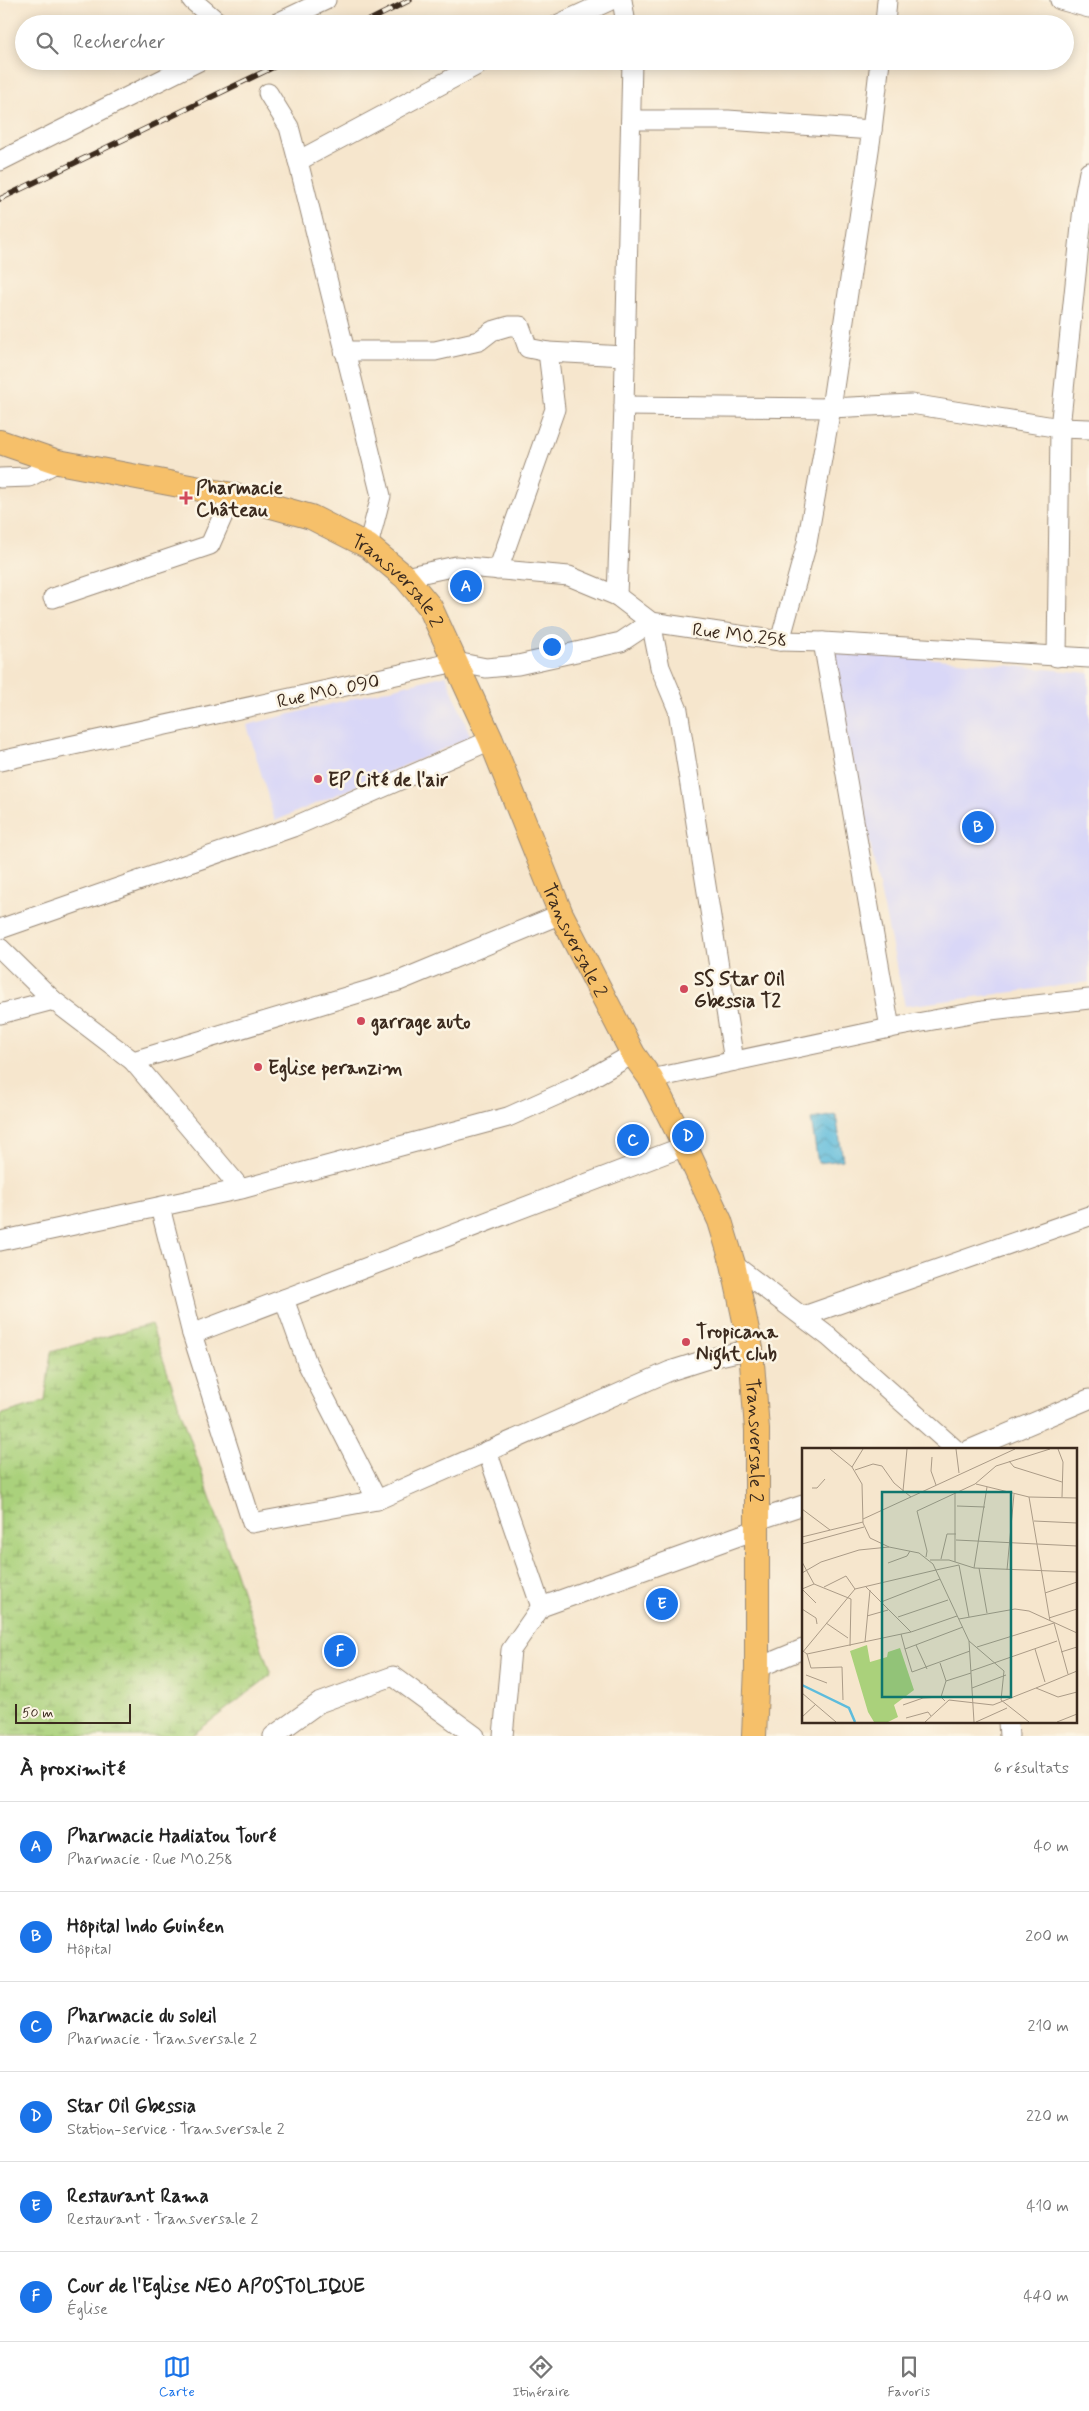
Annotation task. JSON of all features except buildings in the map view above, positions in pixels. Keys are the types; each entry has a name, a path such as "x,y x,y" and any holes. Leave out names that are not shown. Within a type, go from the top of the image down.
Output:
{"main road":[{"name":"Transversale 2","path":"0,442 58,462 232,495 311,517 368,546 405,577 430,607 491,740 561,914 633,1054 651,1079 685,1146 720,1221 733,1264 751,1349 757,1430 757,1668 754,1736"}],"street":[{"path":"192,0 210,15"},
{"path":"294,15 326,0"},
{"path":"578,15 610,0"},
{"path":"622,0 624,15"},
{"path":"885,15 887,0"},
{"path":"1060,0 1089,8"},
{"path":"0,162 181,70"},
{"path":"298,161 468,70"},
{"path":"617,596 624,406 632,70"},
{"path":"780,641 807,544 831,408 872,130 879,70"},
{"path":"268,93 289,128 381,496 368,546"},
{"path":"631,120 757,121 872,130"},
{"path":"1057,657 1060,428 1084,198 1089,172"},
{"path":"344,351 435,351 479,341 492,331 509,326 520,326 528,348 548,352 625,356"},
{"path":"498,570 555,410 548,352"},
{"path":"624,406 831,408 911,404 1060,428 1089,429"},
{"path":"0,478 29,477 58,462"},
{"path":"53,598 210,545 232,495"},
{"name":"Rue MO.258","path":"405,577 456,566 569,576 617,596 651,622 780,641 1089,658"},
{"path":"651,622 660,667 678,710 734,1061"},
{"name":"Rue MO. 090","path":"0,761 456,662 486,668 518,665 621,642 651,622"},
{"path":"823,642 890,1028"},
{"path":"0,929 292,827 491,740"},
{"path":"133,1061 399,981 561,914"},
{"path":"0,948 53,1000 133,1061 241,1189"},
{"path":"651,1079 890,1028 982,1011 1089,999"},
{"path":"0,1014 53,1000"},
{"path":"0,1241 241,1189 508,1118 575,1087 633,1054"},
{"path":"192,1334 685,1146"},
{"path":"160,1207 192,1334 252,1523 377,1500 670,1371 711,1358 751,1349"},
{"path":"804,1316 1089,1216"},
{"path":"733,1264 804,1316 954,1448"},
{"path":"284,1299 307,1362 377,1500"},
{"path":"974,1448 1089,1399"},
{"path":"487,1451 541,1606"},
{"path":"503,1736 511,1650 541,1606 758,1525 802,1505"},
{"path":"757,1668 802,1649"},
{"path":"273,1736 319,1703 393,1676 475,1736"}],"shaded area":[{"path":"828,649 1089,673 1089,982 905,1006"},
{"name":"EP Cité de l'air","path":"446,675 471,737 275,821 247,725"}],"green space":[{"path":"151,1324 271,1675 191,1736 0,1736 0,1415 45,1401 51,1352"}],"water":[{"path":"836,1115 843,1160 818,1163 811,1119"}],"railway":[{"path":"380,15 410,0"},
{"path":"0,199 267,70"}],"place":[{"name":"Pharmacie Château","path":"186,498"},
{"name":"Pharmacie Hadiatou Touré","path":"466,586"},
{"name":"EP Cité de l'air","path":"318,779"},
{"name":"Hôpital Indo Guinéen","path":"978,827"},
{"name":"SS Star Oil Gbessia T2","path":"684,989"},
{"name":"garrage auto","path":"361,1021"},
{"name":"Eglise peranzim","path":"258,1067"},
{"name":"Star Oil Gbessia","path":"688,1136"},
{"name":"Pharmacie du soleil","path":"633,1140"},
{"name":"Tropicana Night club","path":"686,1342"},
{"name":"Restaurant Rama","path":"662,1604"},
{"name":"Cour de l'Eglise NEO APOSTOLIQUE","path":"340,1651"}]}
